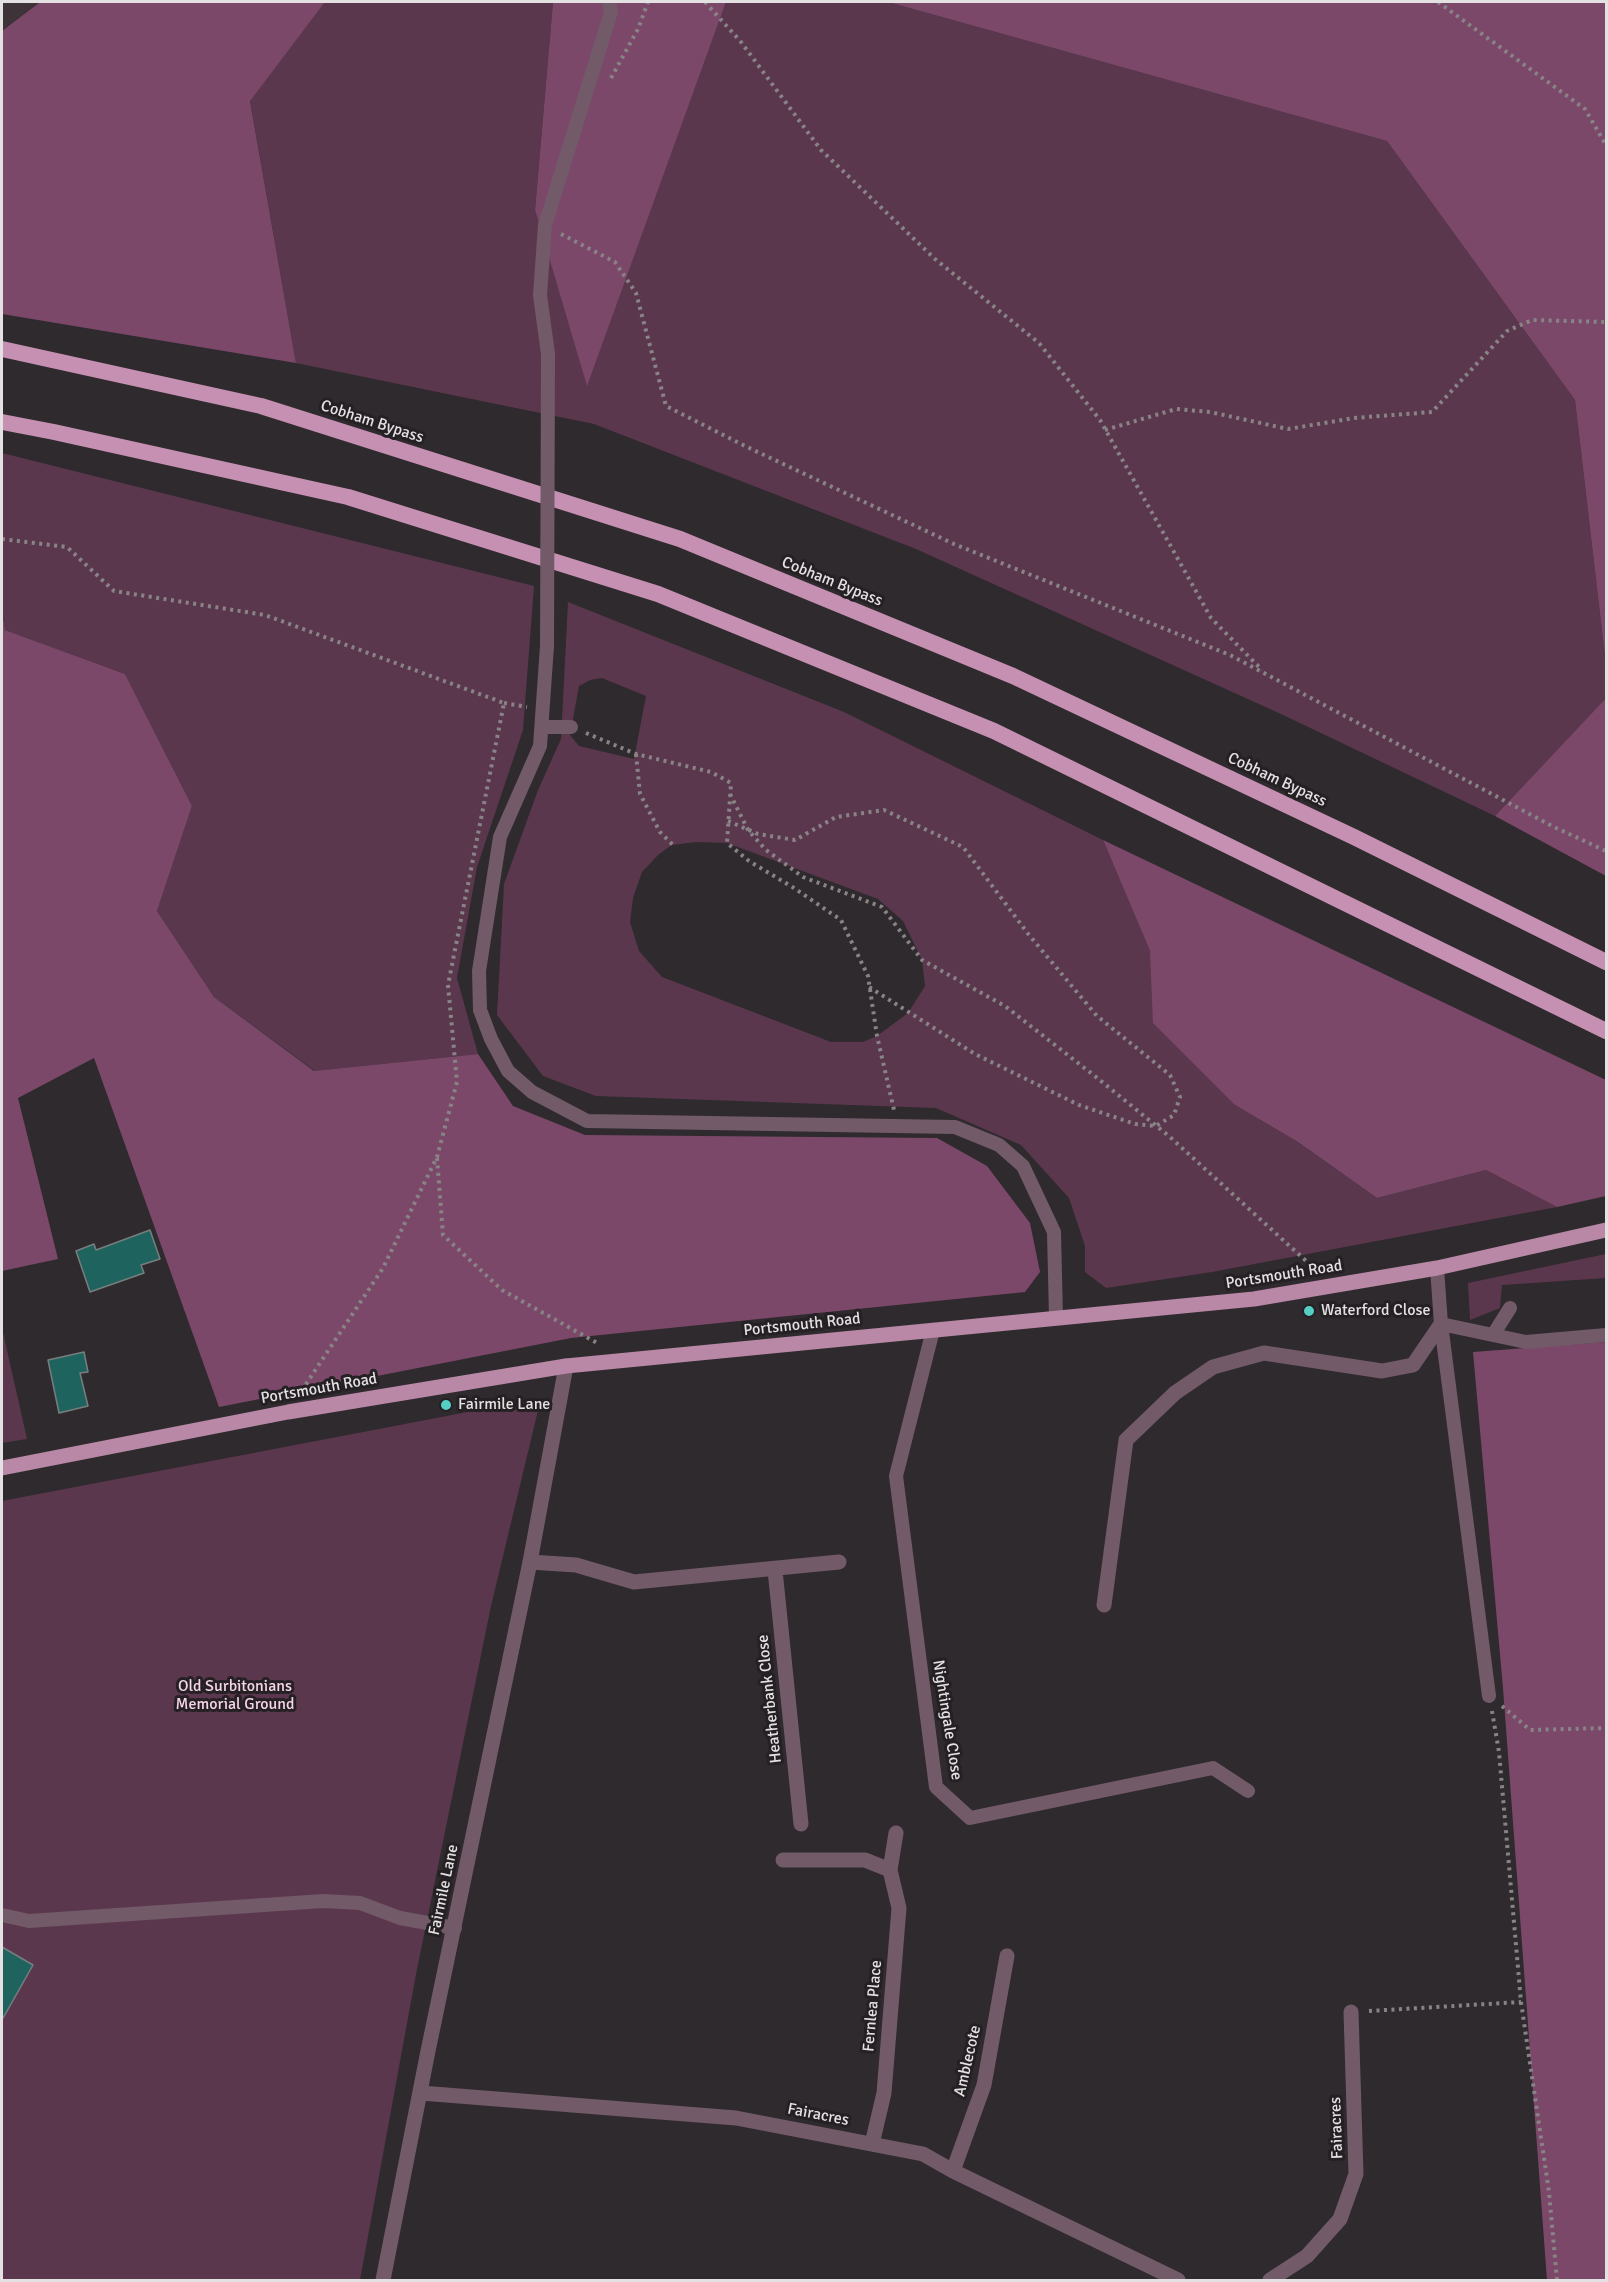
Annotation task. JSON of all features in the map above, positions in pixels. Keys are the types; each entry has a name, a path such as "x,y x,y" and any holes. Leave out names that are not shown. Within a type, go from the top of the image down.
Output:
{"highway":[{"name":"Cobham Bypass","path":"2,349 261,406 680,539 1013,676 1354,837 1606,962"},
{"path":"2,422 348,497 658,594 994,731 1606,1031"}],"main road":[{"name":"Portsmouth Road","path":"2,1468 288,1412 566,1366 1254,1299 1437,1268 1606,1230"}],"street":[{"path":"1104,1605 1126,1440 1175,1393 1213,1367 1264,1353 1382,1371 1413,1365 1441,1324"},
{"name":"Fairmile Lane","path":"383,2280 428,2051 530,1562 566,1366"},
{"path":"530,1562 576,1565 634,1582 839,1562"},
{"name":"Heatherbank Close","path":"775,1570 801,1824"},
{"name":"Fernlea Place","path":"872,2144 884,2092 899,1908 890,1870 896,1833"},
{"path":"783,1860 865,1860 890,1870"},
{"name":"Amblecote","path":"953,2171 984,2085 1007,1956"},
{"name":"Fairacres","path":"1270,2280 1307,2256 1340,2219 1356,2174 1351,2012"},
{"name":"Fairacres","path":"421,2093 736,2118 923,2154 953,2171 1178,2280"}],"lane":[{"path":"613,5 545,225 540,295 548,354 547,646 542,727 540,746 500,837 479,970 480,1010 491,1040 508,1071 532,1092 587,1121 956,1127 999,1145 1023,1166 1054,1232 1056,1318"},
{"path":"542,727 571,727"},
{"path":"1437,1268 1441,1324 1489,1696"},
{"path":"1493,1335 1510,1308"},
{"path":"1441,1324 1526,1342 1606,1335"},
{"name":"Nightingale Close","path":"933,1330 896,1476 936,1787 970,1818 1213,1768 1248,1791"},
{"path":"2,1915 28,1921 323,1900 360,1903 400,1918 455,1928"}],"path":[{"path":"610,80 638,29 648,2"},
{"path":"705,2 741,42 821,150 935,259 1040,343 1105,430 1211,618 1265,673"},
{"path":"1438,2 1585,109 1606,145"},
{"path":"556,243 556,231 615,262 636,293 666,406 747,447 954,544 1230,655 1554,827 1606,851"},
{"path":"1105,430 1176,409 1210,412 1288,429 1354,418 1431,412 1507,331 1532,320 1606,322"},
{"path":"2,538 67,547 114,591 265,615 504,703 534,708"},
{"path":"288,1412 383,1268 437,1158 457,1082 448,985 504,703"},
{"path":"571,727 636,754 711,772 730,783 727,843 749,861 841,920 868,976 877,1036 893,1104"},
{"path":"636,754 640,794 660,831 672,845"},
{"path":"730,794 748,830 766,850 803,877 882,907 922,960 1005,1006 1156,1126 1296,1251 1331,1286"},
{"path":"728,821 758,834 795,840 836,818 884,810 963,847 1029,935 1097,1016 1170,1075 1180,1097 1174,1115 1156,1126 1135,1124 1079,1105 975,1054 869,987"},
{"path":"437,1158 443,1235 502,1290 627,1360"},
{"path":"1489,1696 1530,1730 1606,1728"},
{"path":"1489,1696 1499,1752 1521,2002 1549,2192 1557,2280"},
{"path":"1351,2012 1521,2002"}],"shaded area":[{"path":"2,2 39,2 2,31"},
{"path":"40,2 325,2 250,101 296,363 2,314 2,31"},
{"path":"553,2 726,2 587,386 535,210"},
{"path":"888,2 1606,2 1606,665 1575,400 1387,141"},
{"path":"2,611 5,630 125,674 192,806 157,911 214,997 314,1071 478,1054 513,1106 585,1135 937,1138 987,1166 1030,1223 1040,1272 1025,1292 571,1338 219,1407 94,1058 18,1098 58,1259 2,1271"},
{"path":"1606,698 1606,876 1495,816"},
{"path":"1103,840 1606,1080 1606,1196 1557,1207 1486,1170 1377,1198 1298,1142 1235,1105 1153,1023 1150,951"},
{"path":"1606,1342 1606,2280 1547,2280 1503,1688 1473,1352"}],"green space":[{"path":"325,2 553,2 535,210 587,384 726,2 888,2 1387,141 1575,400 1606,665 1606,698 1495,816 1281,714 916,549 594,424 296,363 250,100"},
{"path":"2,453 534,586 523,730 477,867 457,978 478,1054 315,1071 214,997 157,911 192,806 125,674 5,630 2,611"},
{"path":"568,602 844,712 1103,840 1150,951 1235,1105 1298,1142 1377,1198 1486,1170 1557,1207 1212,1272 1106,1288 1085,1272 1085,1246 1069,1198 1021,1145 936,1108 596,1096 543,1076 497,1015 504,884 538,790 561,739","holes":["602,678 646,696 634,759 579,746 570,735 579,686 590,680","696,842 727,843 878,899 903,921 922,960 925,986 908,1013 877,1036 863,1042 831,1042 662,977 639,951 630,922 633,898 642,872 659,854 672,845"]},
{"path":"1606,1254 1606,1278 1502,1285 1500,1308 1470,1320 1468,1283"},
{"path":"2,1328 27,1439 2,1443"},
{"name":"Old Surbitonians Memorial Ground","path":"541,1398 491,1606 416,1974 360,2280 2,2280 2,1501"}],"building":[{"path":"150,1230 160,1259 141,1265 144,1273 90,1292 76,1251 94,1244 96,1250"},
{"path":"84,1352 88,1372 80,1373 88,1406 59,1413 48,1360"},
{"path":"2,1947 33,1965 2,2020"}],"place":[{"name":"Waterford Close","path":"1309,1311"},
{"name":"Fairmile Lane","path":"446,1405"}]}
